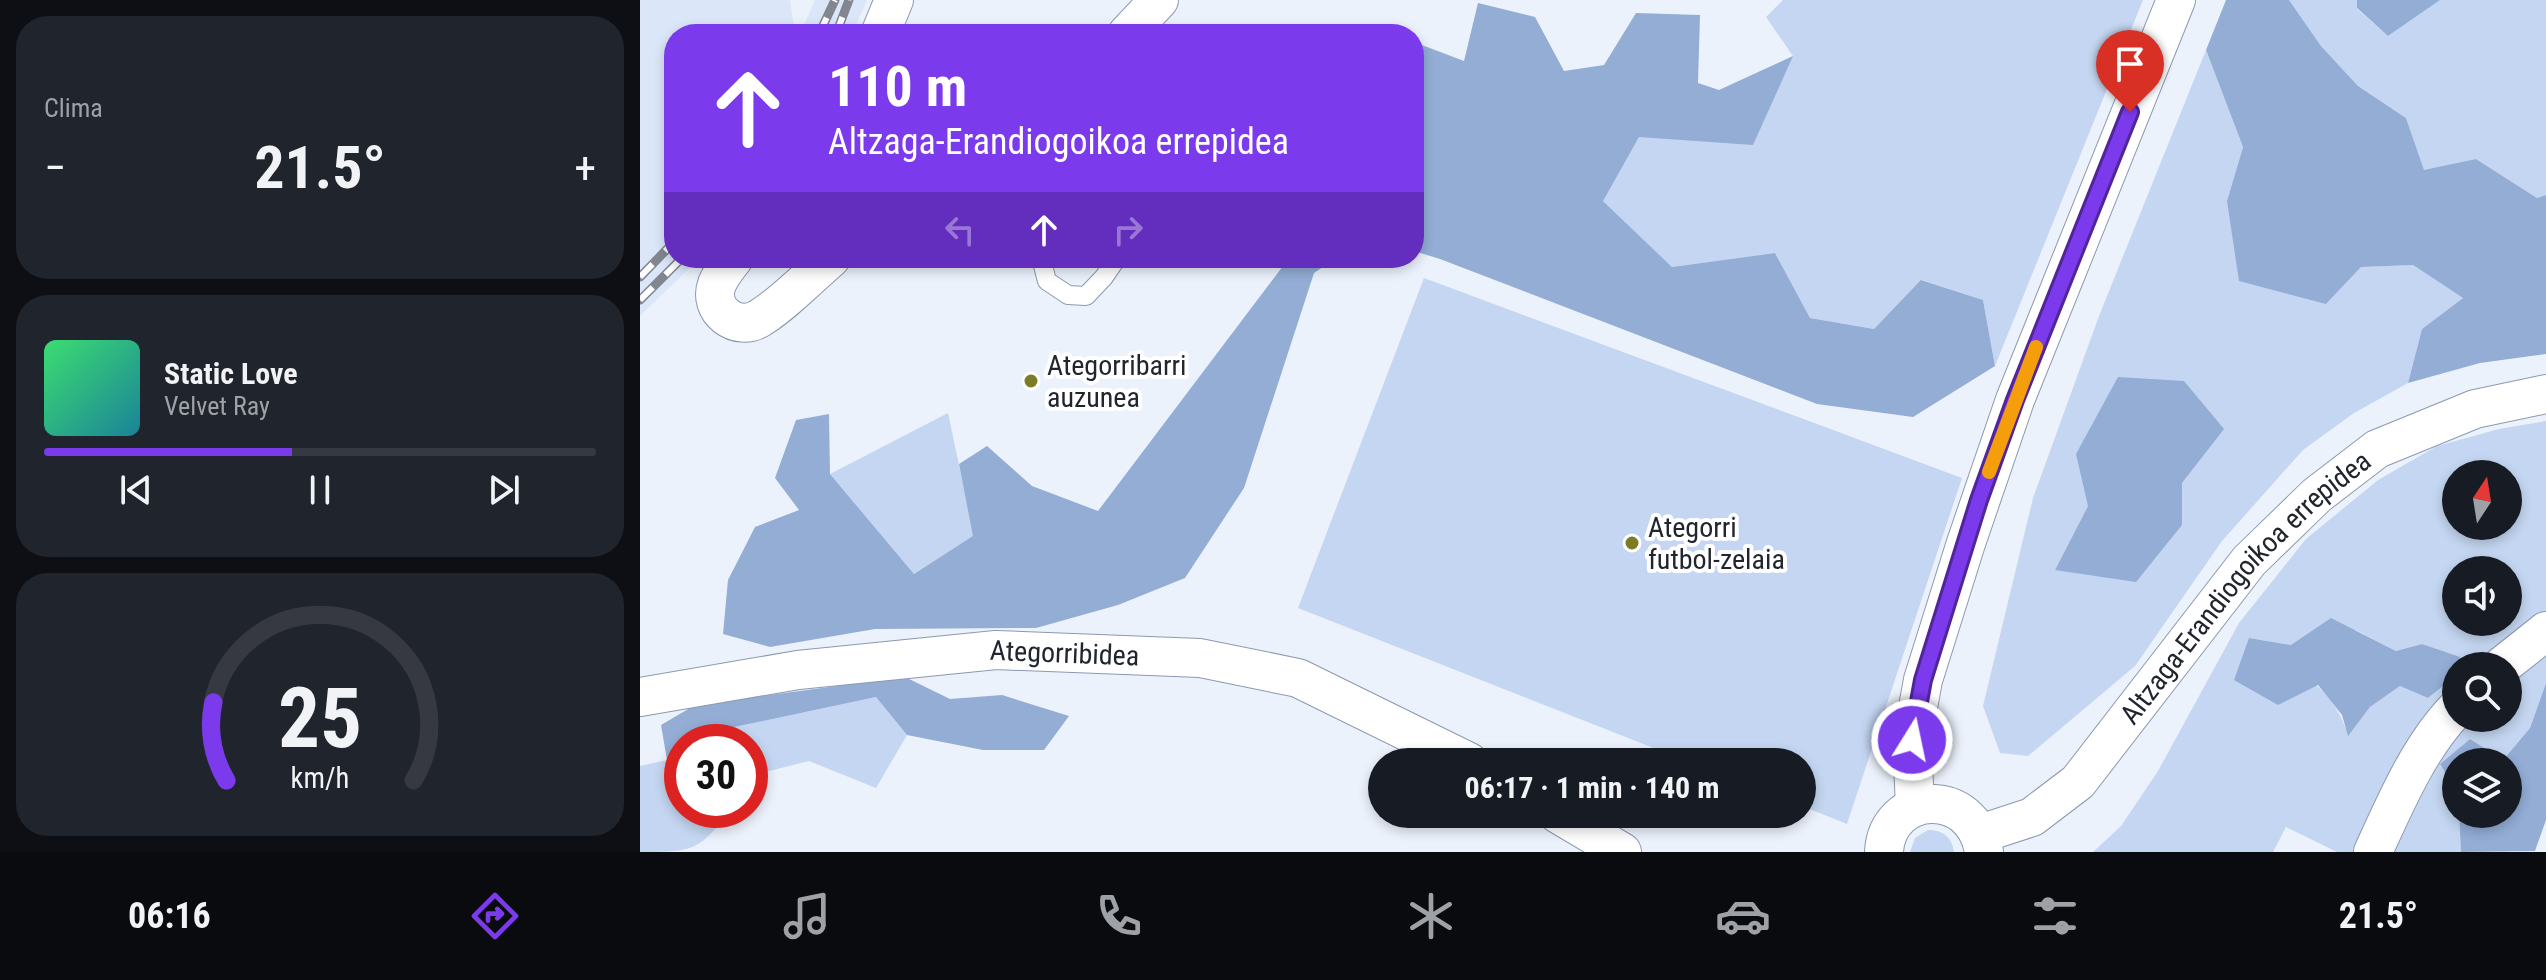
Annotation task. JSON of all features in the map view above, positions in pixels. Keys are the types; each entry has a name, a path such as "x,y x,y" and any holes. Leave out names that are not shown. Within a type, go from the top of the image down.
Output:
{"street":[{"path":"884,24 894,0"},
{"path":"1136,24 1159,0"},
{"path":"1915,807 1912,740 1923,680 1984,486 2015,400 2176,0"},
{"path":"728,268 716,286 716,301 722,315 736,323 758,320 819,268"},
{"name":"Altzaga-Erandiogoikoa errepidea","path":"1982,843 2032,817 2078,782 2249,561 2317,495 2377,449 2475,409 2546,394"},
{"path":"2520,652 2546,631"},
{"name":"Ategorribidea","path":"640,697 798,670 996,650 1200,658 1298,678 1440,748"},
{"path":"2373,852 2402,789 2442,725"},
{"path":"1884,852 1891,828 1901,815 1915,807 1930,804 1946,805 1960,811 1972,821 1982,843"},
{"path":"1582,828 1622,852"}],"lane":[{"path":"1044,268 1047,281 1068,295 1086,296 1110,268"}],"shaded area":[{"path":"640,0 790,0 794,24 664,24 664,268 690,268 640,316"},
{"path":"815,0 867,0 856,24 804,24"},
{"path":"1783,0 2143,0 1995,366 1983,300 1922,280 1874,329 1810,318 1775,253 1672,267 1602,200 1639,137 1793,56 1766,17"},
{"path":"2226,0 2289,0 2321,46 2358,86 2406,118 2424,170 2476,159 2537,198 2546,195 2546,354 2480,363 2408,383 2422,329 2463,298 2413,265 2361,267 2326,304 2239,281 2227,201 2243,147 2206,50"},
{"path":"2289,0 2357,0 2357,9 2388,36 2440,0 2546,0 2546,195 2537,198 2476,159 2424,171 2406,118 2358,86 2321,46"},
{"path":"2357,0 2440,0 2388,36 2357,8"},
{"path":"1478,3 1535,17 1564,71 1604,65 1636,13 1700,15 1698,83 1719,90 1793,56 1753,145 1639,137 1603,201 1672,267 1775,253 1810,318 1874,329 1921,280 1983,300 1995,366 1913,417 1817,404 1424,254 1424,46 1464,61"},
{"path":"2206,50 2243,147 2227,201 2326,304 2361,267 2413,265 2463,298 2422,329 2408,383 2354,413 2303,450 2222,541 2135,666 2028,756 2000,753 1983,706 2033,498 2099,316","holes":["2223,429 2182,483 2182,525 2055,570 2088,506"]},
{"path":"1281,268 1321,268 1314,273 1244,488 1185,578 1118,605 1036,628 875,629 770,647 723,634 728,580 755,527 799,510 775,478 796,420 829,414 830,474 914,574 973,536 959,464 987,446 1032,486 1098,511"},
{"name":"Ategorri futbol-zelaia","path":"1424,278 1962,478 1847,824 1816,812 1816,748 1653,748 1298,608"},
{"path":"2118,377 2184,381 2224,429 2182,483 2182,525 2136,582 2055,570 2088,506 2076,454"},
{"path":"948,413 974,536 914,574 830,474"},
{"path":"2546,421 2546,683 2530,728 2513,748 2483,748 2470,739 2459,748 2442,748 2442,828 2460,828 2461,852 2337,852 2286,827 2273,852 2093,852 2121,826 2158,771 2239,623 2306,539 2378,480 2437,446 2499,429","holes":["2356,630 2396,651 2422,644 2443,652 2522,652 2522,732 2442,732 2442,687 2428,698 2400,686 2370,707 2348,735 2341,718 2321,689 2249,638 2291,645"]},
{"path":"2331,618 2396,651 2422,644 2445,652 2442,652 2442,687 2428,698 2400,686 2370,707 2348,736 2342,715 2318,685 2278,705 2234,680 2249,638 2291,645"},
{"path":"905,677 950,699 1002,695 1069,716 1044,750 983,750 907,735 876,697 748,724 664,724 664,742 661,725 695,705"},
{"path":"2546,683 2546,820 2535,851 2461,852 2460,828 2522,828 2522,748 2513,748 2530,728"},
{"path":"876,697 907,735 876,788 809,761 768,771 768,724 748,724"},
{"path":"2470,739 2484,748 2459,748"},
{"path":"664,761 664,828 715,828 702,842 683,850 640,852 640,766"},
{"path":"1928,830 1946,835 1954,852 1910,852 1915,838"}],"railway":[{"path":"824,24 835,0"},
{"path":"840,24 849,0"},
{"path":"640,277 664,252"},
{"path":"640,300 672,268"}],"slow traffic":[{"path":"1989,472 2036,347"}],"place":[{"name":"Ategorribarri auzunea","path":"1031,381"},
{"name":"Ategorri futbol-zelaia","path":"1632,543"}],"route":[{"path":"1912,740 1923,680 1979,500 2015,400 2130,112"}]}
